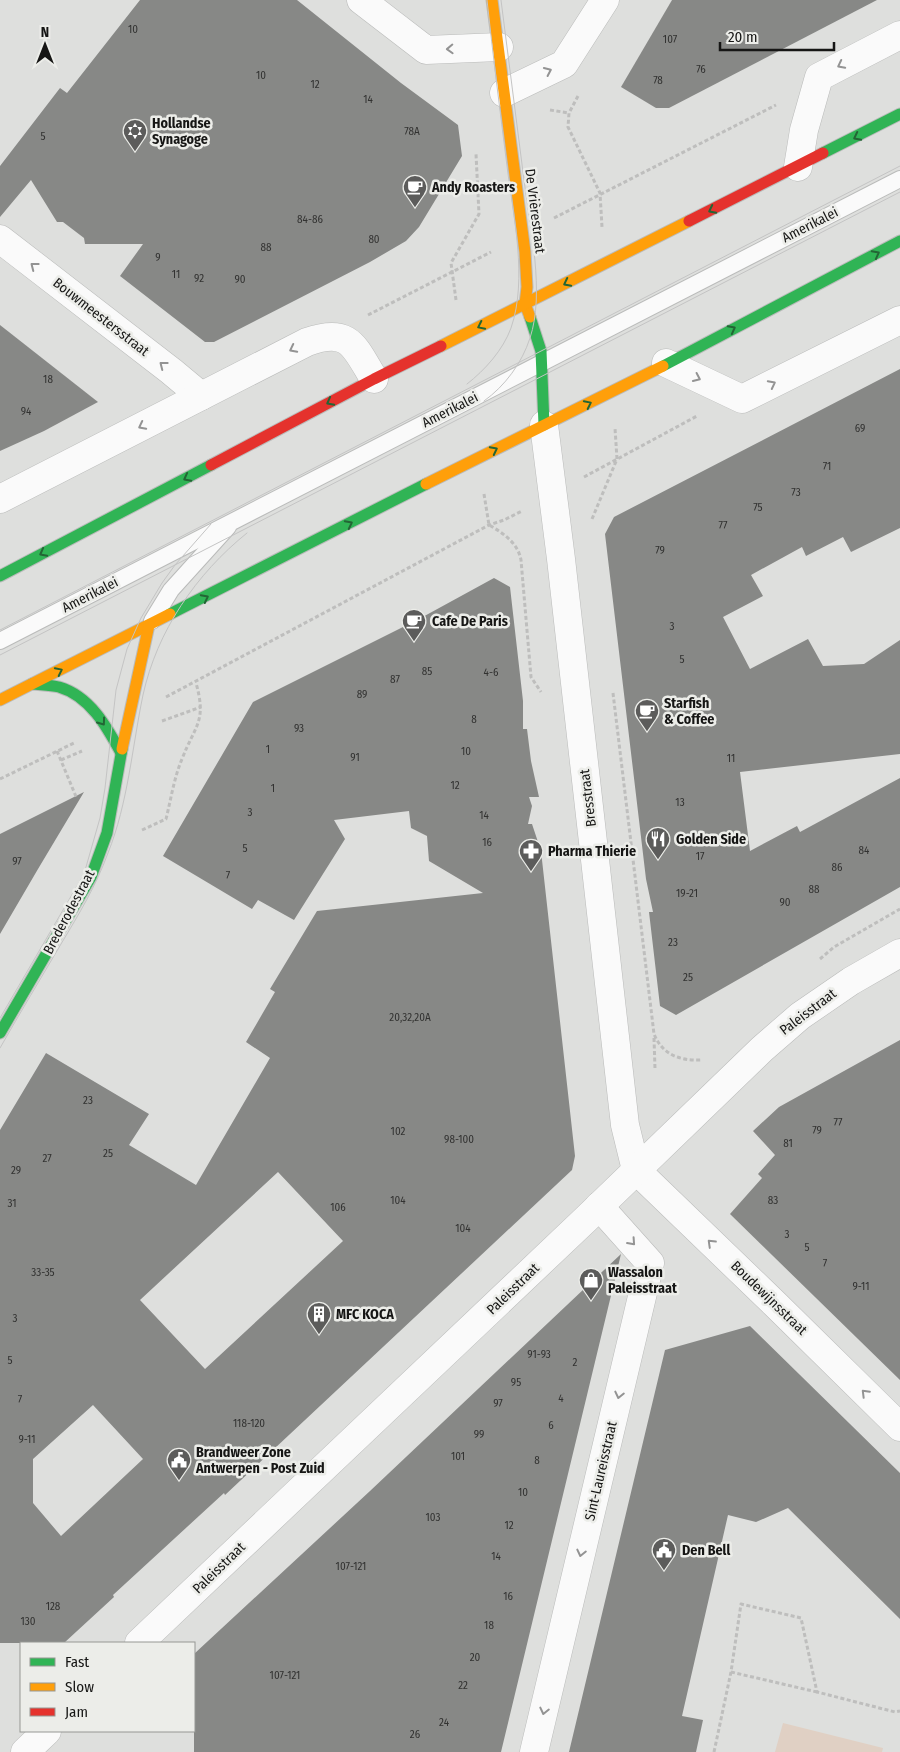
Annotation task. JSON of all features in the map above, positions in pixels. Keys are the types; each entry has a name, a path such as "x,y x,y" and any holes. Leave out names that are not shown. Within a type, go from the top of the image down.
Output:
{"main road":[{"name":"De Vrièrestraat","path":"492,0 526,252 527,287 525,304 541,351 544,425"},
{"path":"0,576 374,379 900,114"},
{"path":"2,703 32,684 544,425 635,381 900,242"},
{"name":"Brederodestraat","path":"0,1033 91,877 106,833 128,716 149,625"},
{"path":"32,684 60,687 81,697 111,732 121,753"}],"street":[{"path":"361,0 426,50 499,47"},
{"path":"504,93 564,64 605,0"},
{"path":"798,167 804,130 819,77 900,35"},
{"name":"Bouwmeestersstraat","path":"0,240 201,396"},
{"path":"666,364 742,399 900,320"},
{"path":"0,499 307,342 328,336 348,341 354,346 374,379"},
{"name":"Bresstraat","path":"544,425 625,1126 636,1170"},
{"name":"Paleisstraat","path":"140,1642 762,1049 800,1016 851,981 900,953"},
{"name":"Boudewijnsstraat","path":"636,1170 900,1427"},
{"name":"Sint-Laureisstraat","path":"534,1752 650,1263 599,1206"},
{"path":"25,1752 46,1732"}],"lane":[{"name":"Amerikalei","path":"0,641 236,518 542,364 900,179"},
{"name":"Brederodestraat","path":"149,625 171,590 236,518"}],"path":[{"path":"569,113 568,127 600,194 793,96 814,95"},
{"path":"461,335 451,263 479,214 475,146"},
{"path":"339,338 354,322 452,272"},
{"path":"101,848 166,819 182,759 200,722 201,707 196,683 489,525 504,520 712,408 728,393"},
{"path":"478,459 489,525"},
{"path":"593,528 592,518 617,459"},
{"path":"489,525 500,531 519,549 522,560 531,677 545,698"},
{"path":"612,686 654,1034 658,1044 672,1055 691,1061 708,1059"},
{"path":"0,779 58,751"},
{"path":"714,1752 731,1672 741,1604 801,1618 817,1692"},
{"path":"731,1672 894,1712 900,1711"}],"shaded area":[{"path":"783,1723 883,1748 882,1752 775,1752"}],"building":[{"path":"140,0 297,0 401,83 458,125 462,156 419,227 406,241 370,262 214,342 205,342 120,276 143,244 85,244 84,238 63,222 57,222 31,180 0,217 0,166 60,88 67,93"},
{"path":"672,0 877,0 669,108 656,108 621,87"},
{"path":"0,325 98,402 44,431 0,451"},
{"path":"900,369 900,528 851,552 843,537 806,556 802,547 751,575 763,596 723,617 750,669 808,639 823,666 864,664 900,640 900,754 740,772 750,851 797,826 800,832 900,778 900,887 676,1015 660,1006 649,912 653,912 646,879 605,534 614,517"},
{"path":"494,578 510,587 523,701 523,729 527,729 531,761 539,797 529,797 532,806 528,824 532,824 541,851 575,1156 572,1170 225,1495 224,1493 113,1595 114,1597 65,1642 0,1643 0,1130 46,1053 149,1114 129,1145 196,1185 270,1058 246,1042 275,992 270,989 317,911 483,893 429,861 427,836 411,828 409,811 334,820 345,839 294,920 258,900 252,909 163,856 253,702 419,619","holes":["278,1172 343,1241 205,1369 140,1300","93,1405 143,1459 61,1536 33,1503 33,1459"]},
{"path":"84,792 38,869 0,934 0,834"},
{"path":"900,1040 900,1380 730,1214 762,1178 758,1174 775,1155 753,1131 779,1107"},
{"path":"621,1254 501,1752 194,1752 195,1653"},
{"name":"Den Bell","path":"750,1326 900,1473 900,1619 788,1508 756,1522 728,1515 682,1716 703,1720 696,1752 569,1752 665,1350"}],"tram line":[{"path":"467,384 487,366 508,336 516,309 518,289 518,247 487,0"},
{"path":"484,401 506,381 527,347 534,320 536,301 535,260 501,0"},
{"path":"0,630 900,166"},
{"path":"0,655 900,192"},
{"path":"0,1018 84,874 100,818 116,690 127,649 141,618 162,583 211,524"},
{"path":"0,1048 81,911 103,865 120,815 143,695 149,671 158,648 181,605 195,585 228,549 247,533"}],"traffic: fast":[{"path":"823,153 900,114"},
{"path":"663,366 900,241"},
{"path":"530,317 541,351 544,425"},
{"path":"0,576 211,465"},
{"path":"170,614 426,484"},
{"path":"32,684 59,687 80,697 103,723 121,753"},
{"path":"0,1033 91,877 107,833 122,749"}],"traffic: slow":[{"path":"492,0 525,252 527,287 525,304 530,317"},
{"path":"441,346 689,221"},
{"path":"426,484 663,366"},
{"path":"0,700 170,614"},
{"path":"122,749 149,625"}],"traffic: jam":[{"path":"689,221 823,153"},
{"path":"211,465 441,346"}],"place":[{"name":"Hollandse Synagoge","path":"135,152"},
{"name":"Andy Roasters","path":"415,208"},
{"name":"Cafe De Paris","path":"414,642"},
{"name":"Starfish & Coffee","path":"647,732"},
{"name":"Golden Side","path":"658,860"},
{"name":"Pharma Thierie","path":"531,872"},
{"name":"Wassalon Paleisstraat","path":"591,1301"},
{"name":"MFC KOCA","path":"319,1335"},
{"name":"Brandweer Zone Antwerpen - Post Zuid","path":"179,1481"},
{"name":"Den Bell","path":"664,1571"}]}
